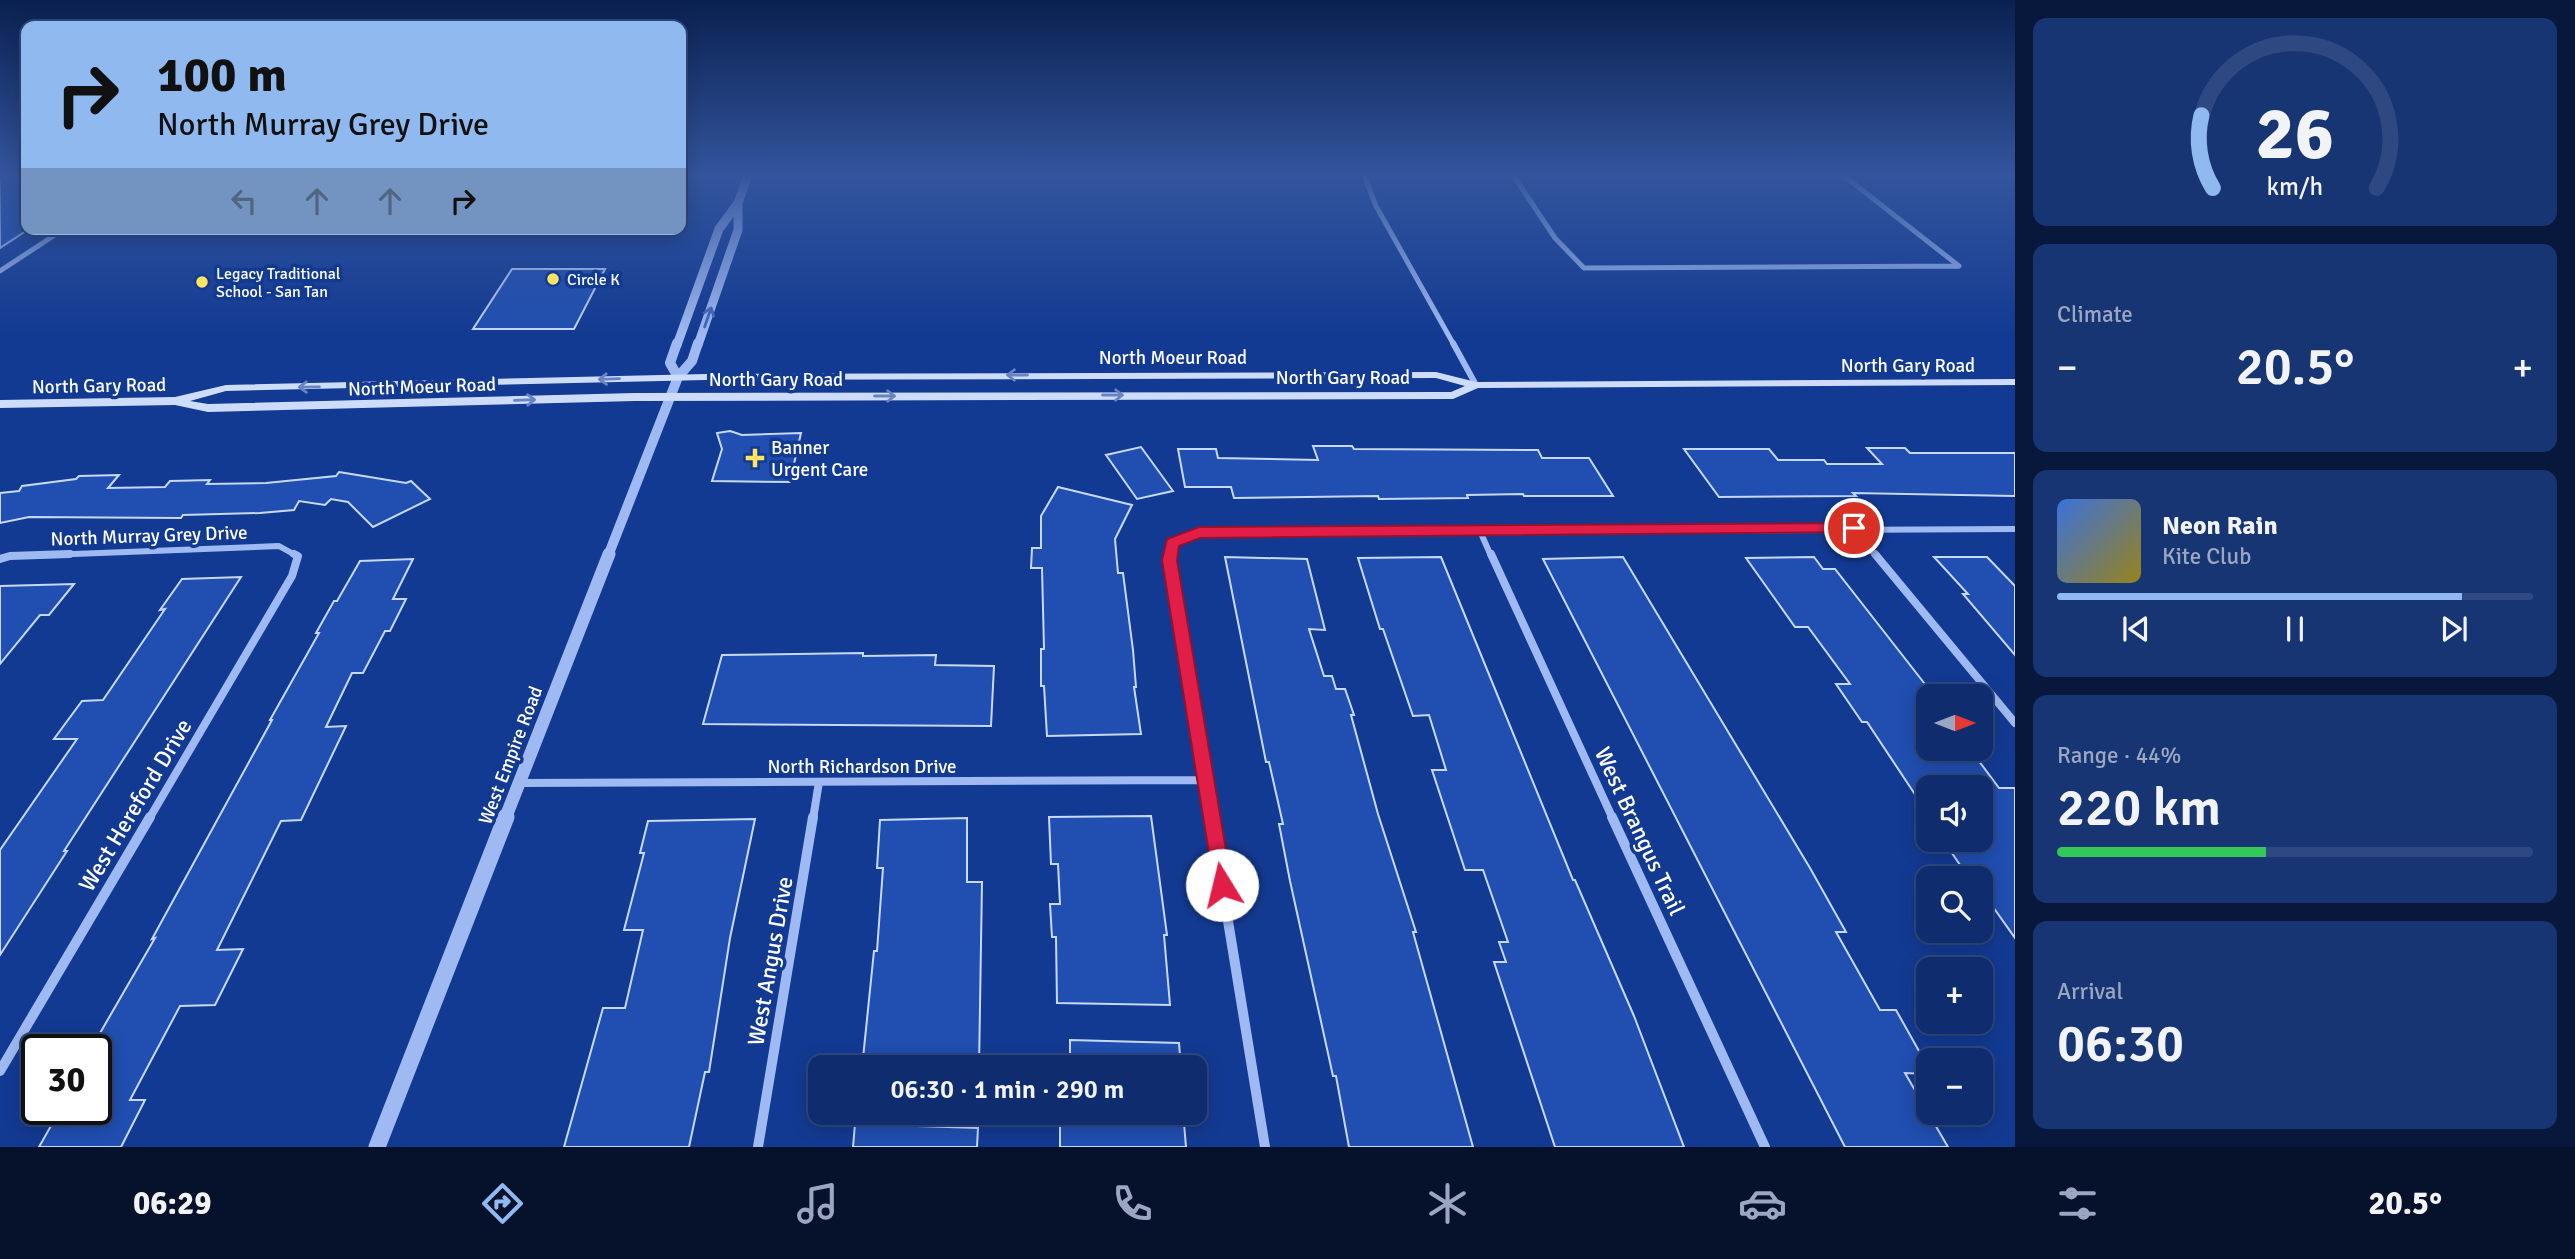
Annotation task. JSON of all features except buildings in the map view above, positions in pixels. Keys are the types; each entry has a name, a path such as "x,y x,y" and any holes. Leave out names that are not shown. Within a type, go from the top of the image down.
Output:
{"main road":[{"name":"North Moeur Road","path":"870,375 1436,375 1476,385"},
{"name":"North Gary Road","path":"0,404 175,401 226,388 870,375"},
{"name":"North Gary Road","path":"670,397 1453,395 1476,385 2015,382"},
{"name":"North Moeur Road","path":"175,401 208,408 670,397"}],"street":[{"path":"719,229 670,363 678,377 692,361 738,229"},
{"path":"1389,229 1476,385"},
{"path":"1549,229 1584,268 1959,266 1911,229"},
{"path":"0,271 55,235"},
{"name":"West Empire Road","path":"377,1147 678,377"},
{"path":"1854,528 2015,723"},
{"path":"1265,1147 1170,560 1172,542 1199,533 2015,529"},
{"name":"West Brangus Trail","path":"1480,531 1765,1147"},
{"name":"North Murray Grey Drive","path":"0,559 10,556 279,546 298,556"},
{"name":"West Hereford Drive","path":"0,1071 292,576 298,556"},
{"name":"North Richardson Drive","path":"520,783 1205,780"},
{"name":"West Angus Drive","path":"758,1147 819,782"}],"place":[{"name":"Circle K","path":"553,279"},
{"name":"Legacy Traditional School - San Tan","path":"202,282"},
{"name":"Banner Urgent Care","path":"755,458"}],"route":[{"path":"1222,885 1170,560 1172,542 1199,533 1854,528"}]}
